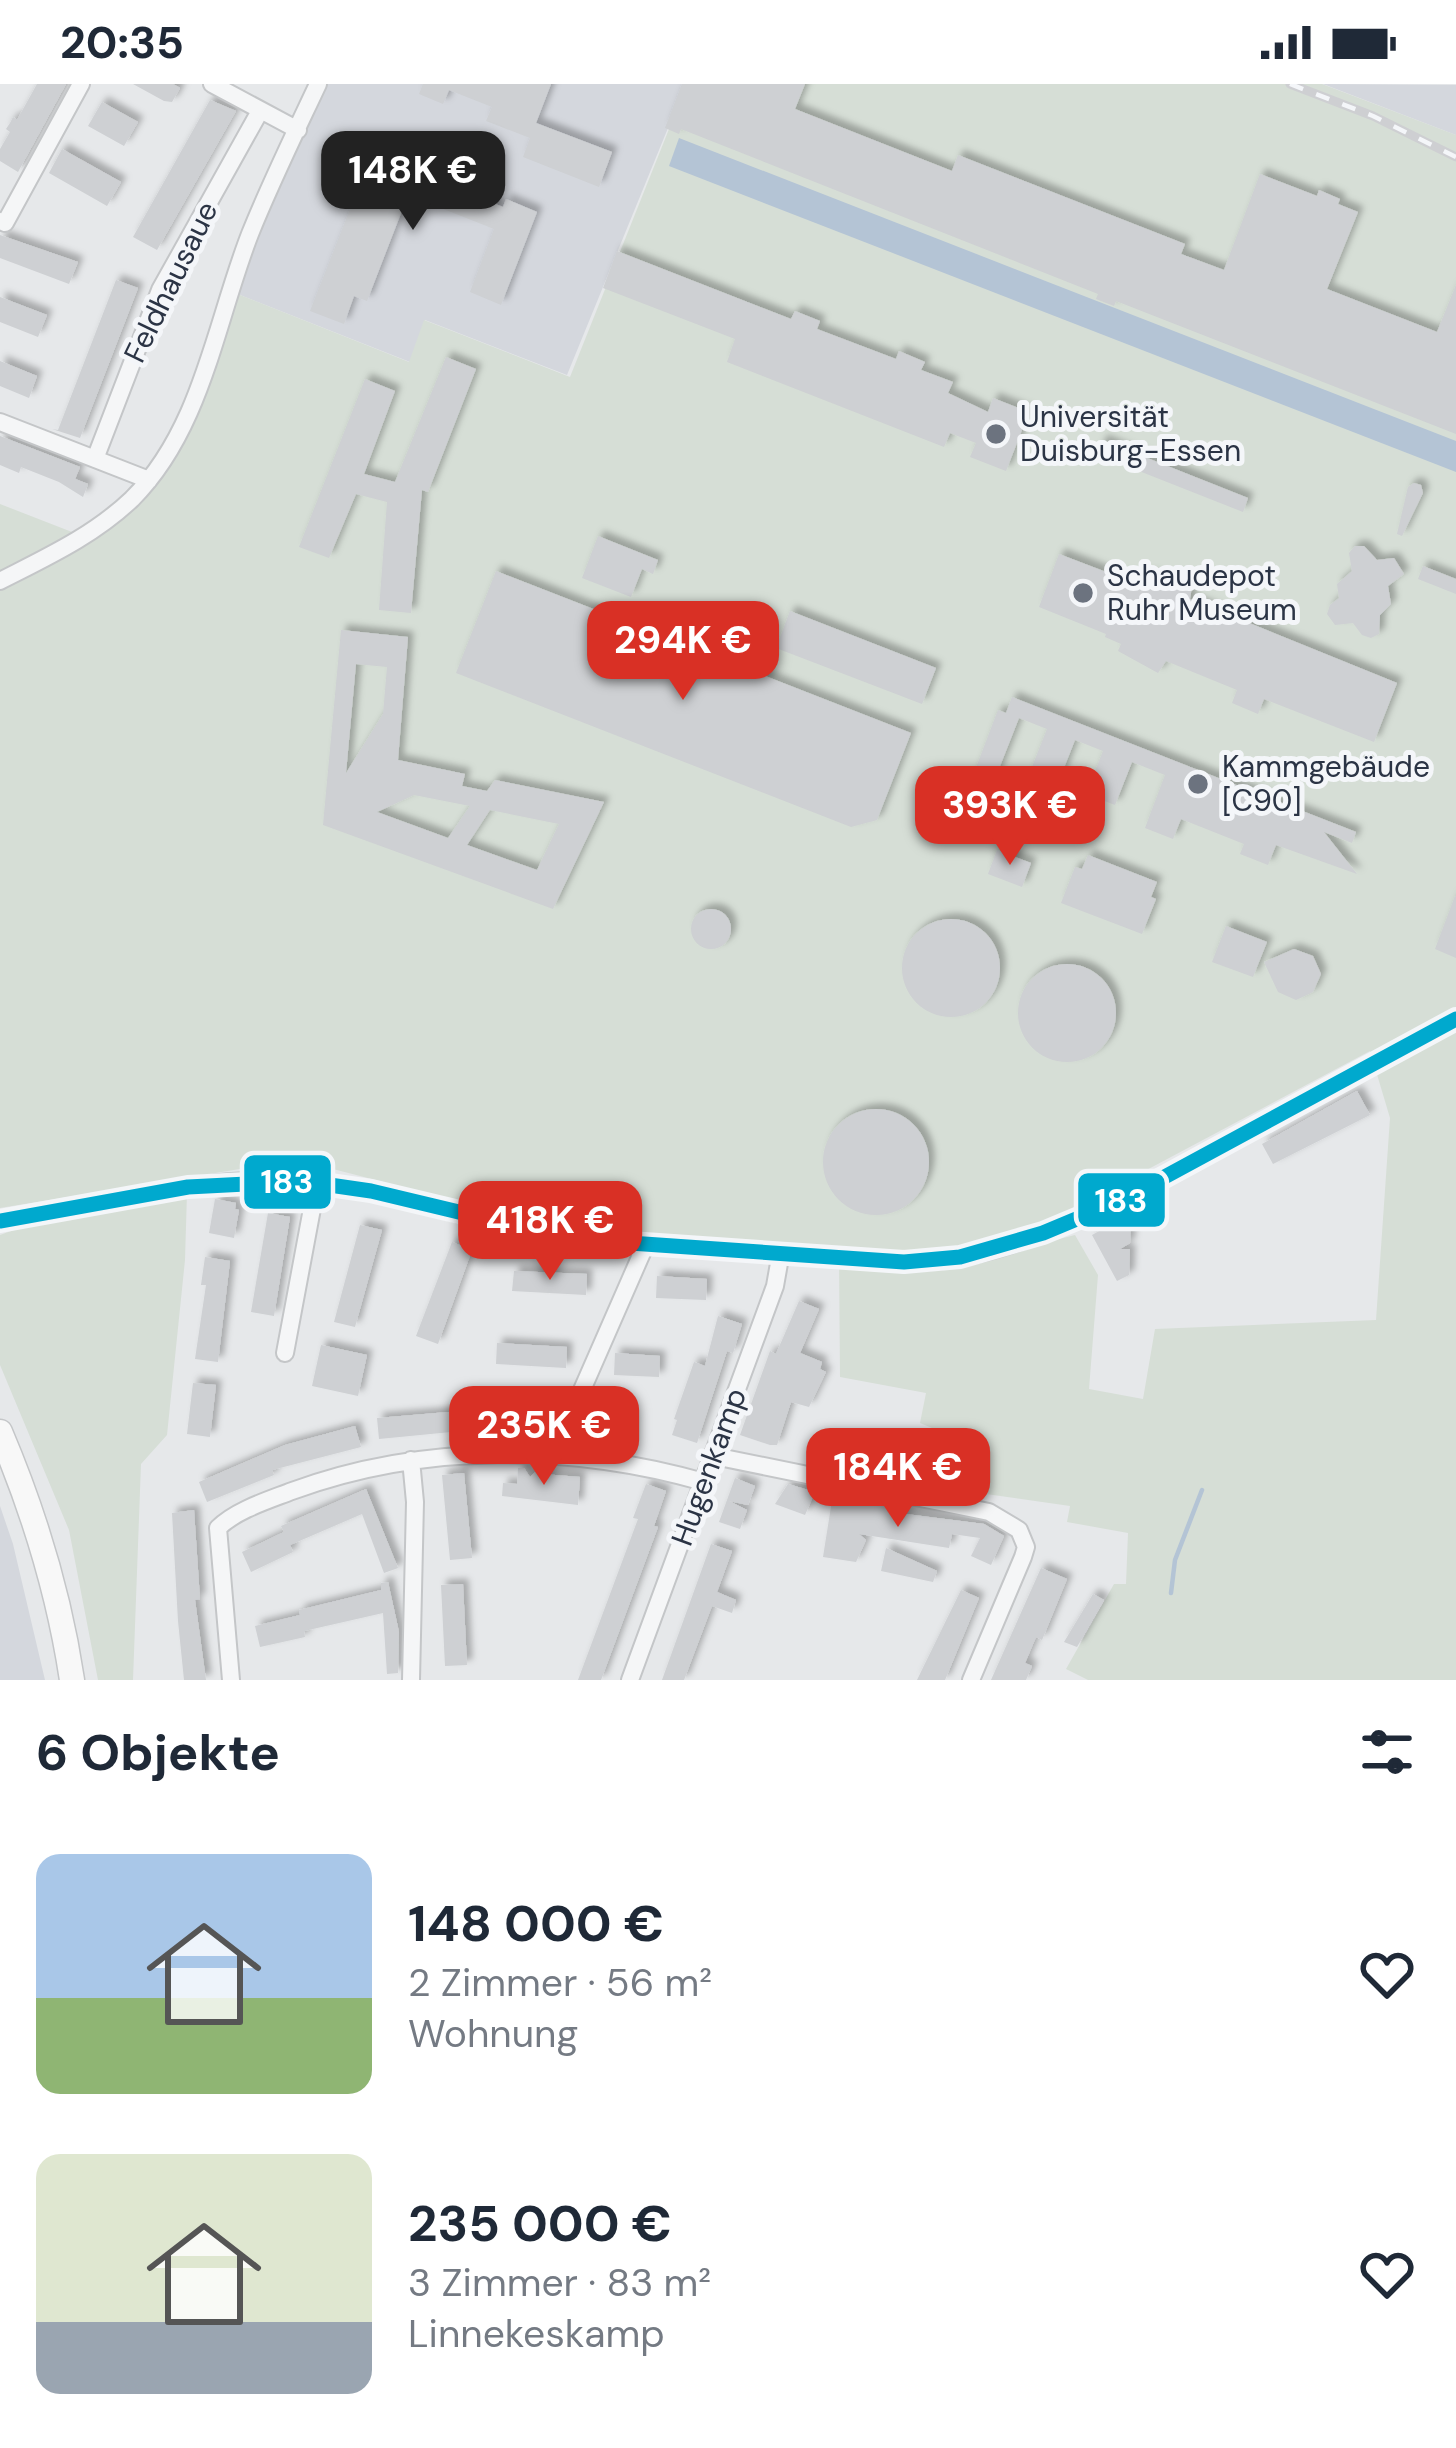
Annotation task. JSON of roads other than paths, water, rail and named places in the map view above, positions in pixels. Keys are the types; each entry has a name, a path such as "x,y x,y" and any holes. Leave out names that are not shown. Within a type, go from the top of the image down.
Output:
{"main road":[{"path":"0,1432 44,1547 71,1680"}],"street":[{"path":"0,221 5,223 81,84"},
{"path":"212,84 298,130"},
{"path":"0,581 89,533 149,480 171,452 190,414 251,232 318,84"},
{"name":"Feldhausaue","path":"95,459 160,290 260,111"},
{"path":"0,422 149,480"},
{"path":"0,1222 218,1183 317,1182 381,1192 545,1236 932,1263 957,1260 1123,1200 1456,1019"},
{"path":"285,1353 317,1182"},
{"path":"554,1454 645,1246"},
{"name":"Hugenkamp","path":"630,1680 775,1286 781,1252"},
{"path":"231,1680 218,1544 221,1523 318,1481 411,1460 554,1454 704,1482"},
{"path":"714,1456 954,1502 1006,1519 1019,1530 1025,1547 970,1680"},
{"path":"411,1460 415,1502 412,1680"}],"water":[{"path":"679,138 1456,441 1456,472 669,166"}],"waterway":[{"path":"1171,1593 1175,1560 1202,1490"}],"railway":[{"path":"1290,84 1373,116 1456,157"}],"place":[{"name":"Universität Duisburg-Essen","path":"996,434"},
{"name":"Schaudepot Ruhr Museum","path":"1083,593"},
{"name":"Kammgebäude [C90]","path":"1198,784"}]}
